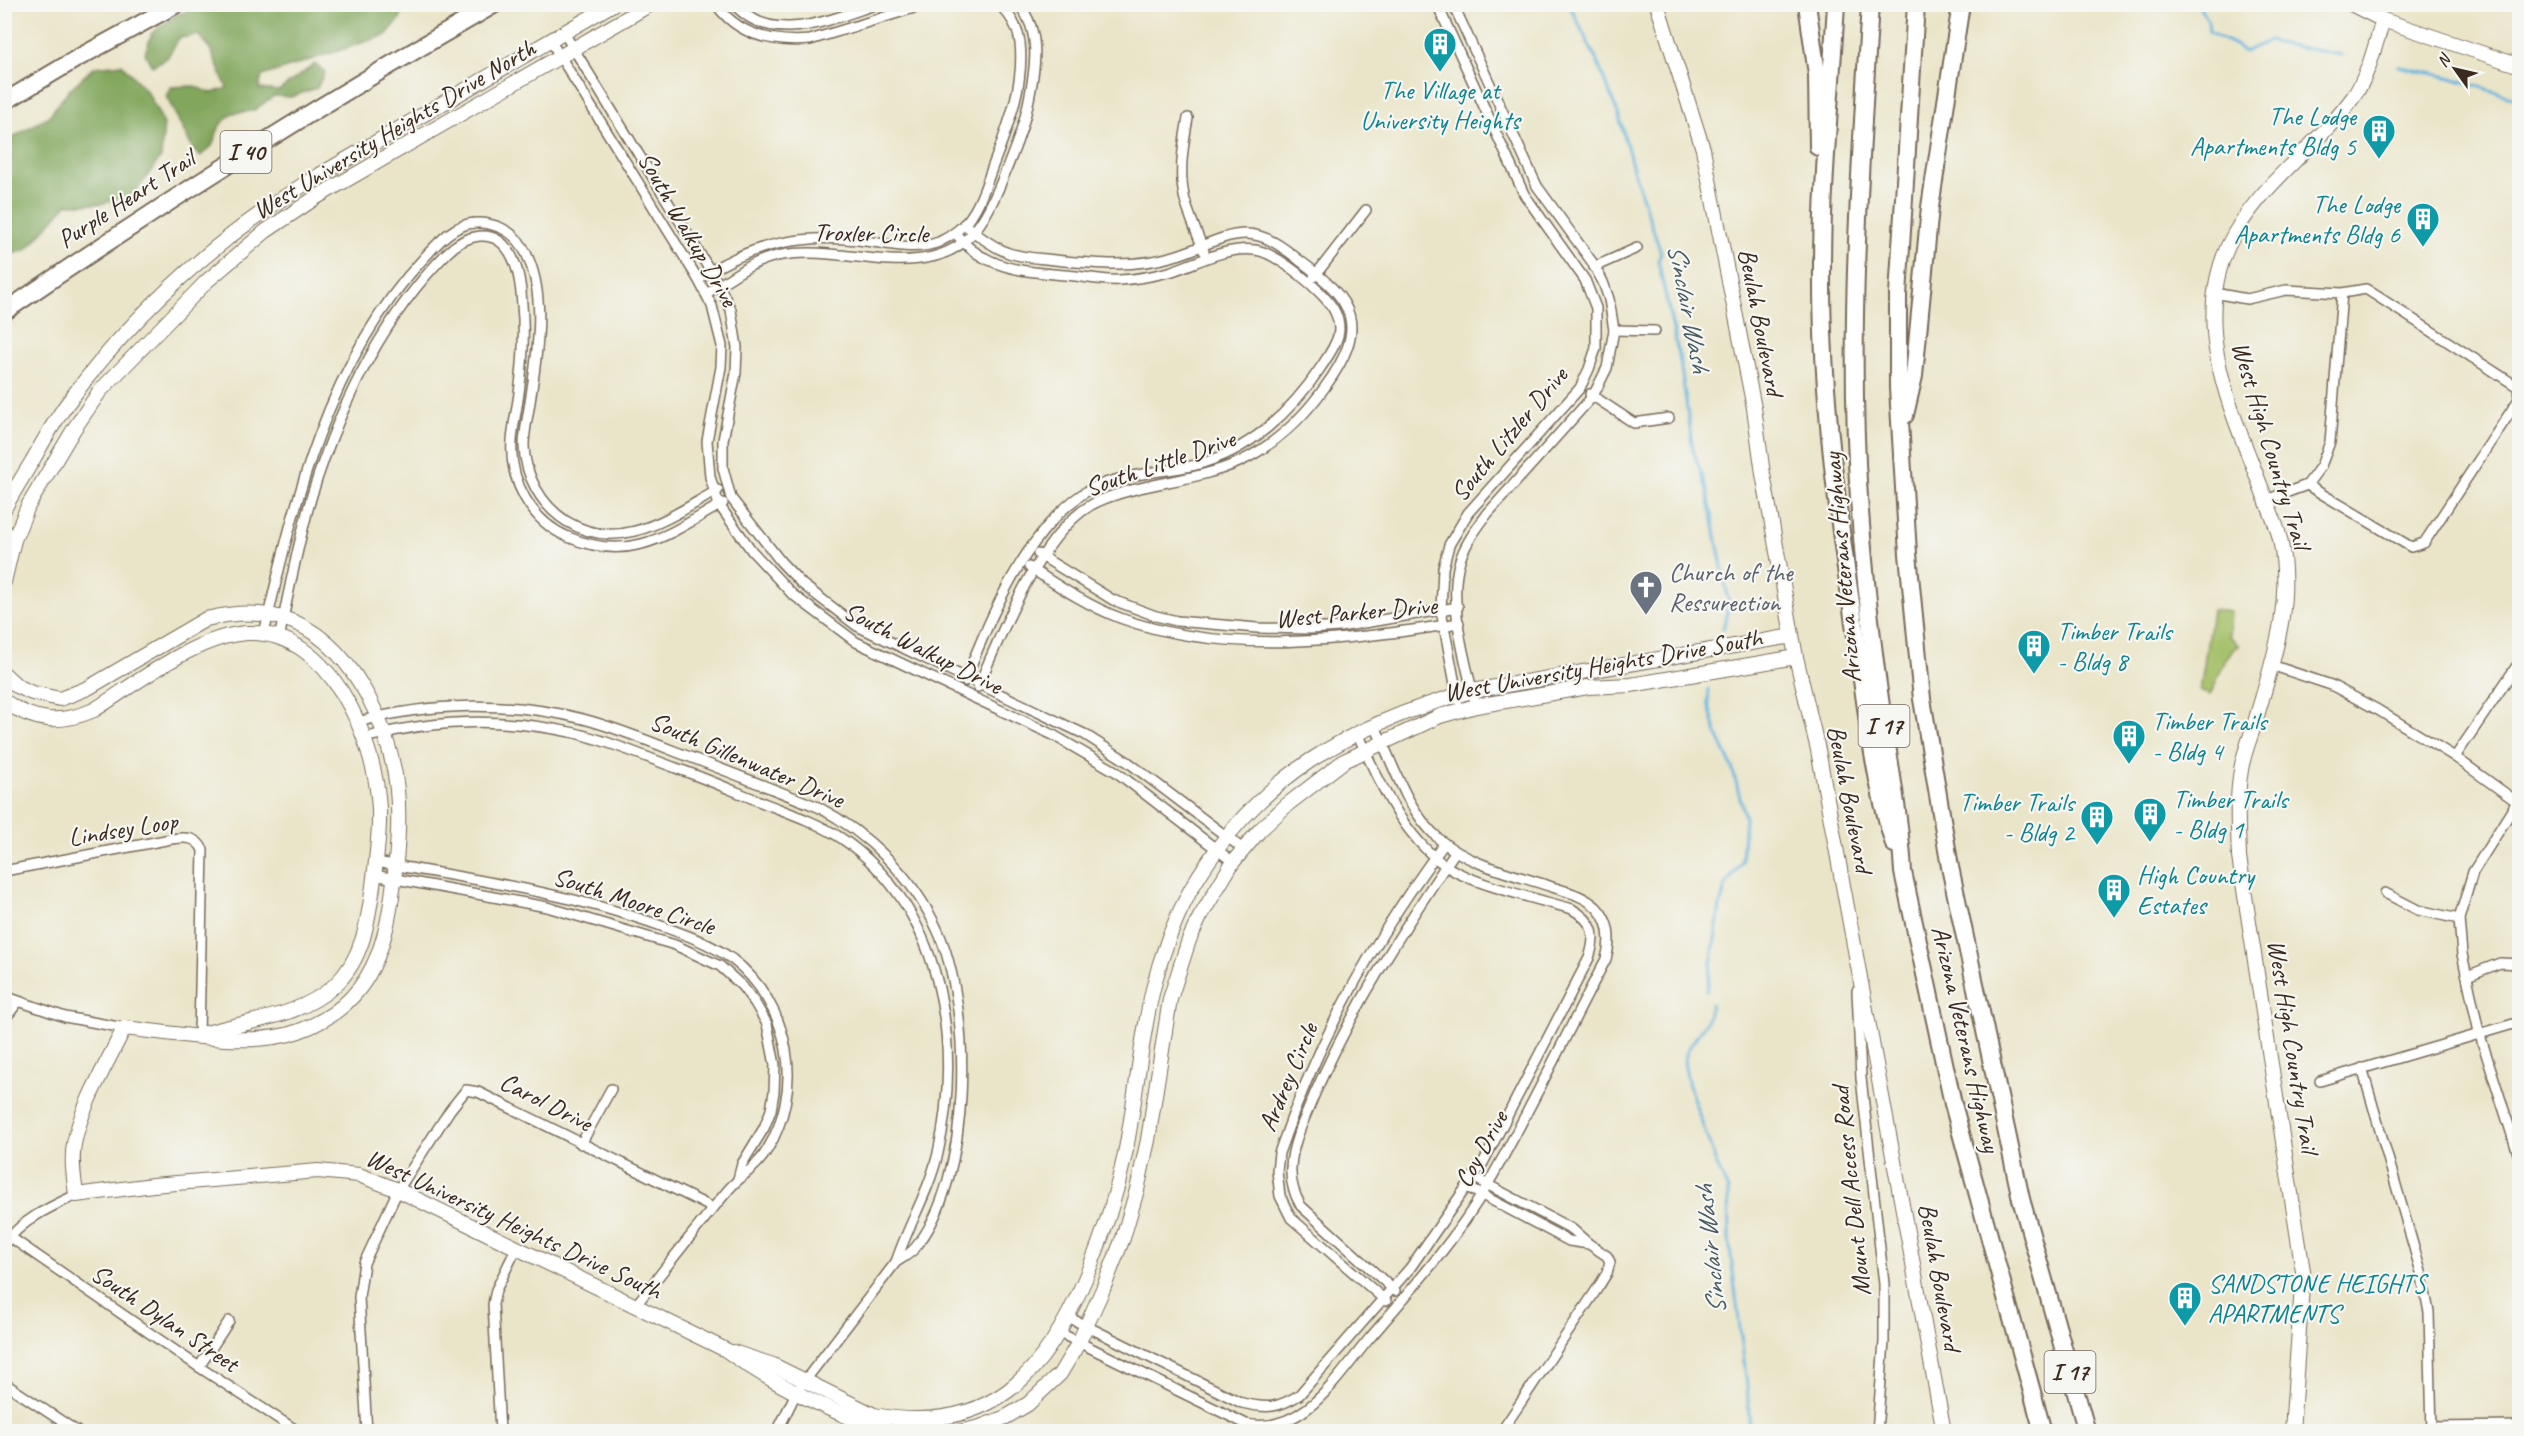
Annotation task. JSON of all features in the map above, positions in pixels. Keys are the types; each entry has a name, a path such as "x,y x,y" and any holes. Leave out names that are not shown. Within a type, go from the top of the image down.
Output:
{"highway":[{"path":"4,102 76,59 177,4"},
{"name":"Purple Heart Trail","path":"4,312 210,174 305,115 495,4"},
{"path":"1808,4 1817,74 1818,175 1825,198"},
{"path":"1836,4 1822,268 1824,340 1832,456 1845,563 1887,820 1903,872"},
{"name":"Arizona Veterans Highway","path":"1870,4 1857,232 1856,431 1866,590 1901,834 1903,872 1953,1104 2011,1323 2043,1431"},
{"name":"Arizona Veterans Highway","path":"1916,4 1898,295 1898,388 1908,554 1922,699 1948,857 2021,1199 2087,1431"},
{"path":"1901,430 1914,376 1930,207 1961,4"}],"street":[{"name":"West University Heights Drive North","path":"4,509 54,422 70,399 112,349 197,263 262,211 306,183 613,4"},
{"name":"West University Heights Drive North","path":"4,582 20,523 74,429 100,391 207,280 266,231 315,198 651,4"},
{"path":"716,4 727,17 760,37 776,41 810,40 927,4"},
{"path":"734,4 750,18 766,25 785,28 803,27 878,4"},
{"name":"Troxler Circle","path":"698,279 710,270 753,250 799,239 816,237 917,248 940,242 955,233 973,213 1010,123 1017,85 1020,44 1011,18 998,4"},
{"name":"Troxler Circle","path":"706,294 756,263 782,255 820,252 889,260 931,259 963,242 974,232 988,214 994,200 1018,138 1029,99 1034,65 1034,38 1027,17 1018,4"},
{"name":"South Litzler Drive","path":"1437,4 1524,194 1585,280 1596,308 1598,328 1596,348 1590,369 1580,388 1458,526 1449,544 1443,568 1442,610 1461,710"},
{"name":"South Litzler Drive","path":"1454,4 1538,186 1594,267 1609,299 1614,330 1607,368 1593,396 1475,530 1460,561 1457,575 1459,623 1476,706"},
{"name":"Beulah Boulevard","path":"1657,4 1703,148 1754,408 1763,474 1792,636 1818,750 1944,1431"},
{"path":"2352,4 2383,20 2520,66"},
{"name":"West High Country Trail","path":"2292,1431 2303,1271 2239,857 2237,815 2241,769 2283,623 2285,582 2279,538 2224,390 2214,342 2214,293 2228,246 2252,208 2336,119 2356,93 2367,69 2383,20"},
{"name":"South Walkup Drive","path":"564,33 710,270 731,310 737,347 736,373 722,454 728,485 731,498 781,562 802,584 840,615 864,630 1059,721 1108,749 1243,849"},
{"name":"South Walkup Drive","path":"550,40 706,294 719,326 722,346 721,368 707,441 710,477 719,505 771,573 815,614 855,642 1053,735 1115,771 1233,862"},
{"path":"1188,118 1181,168 1182,184 1186,205 1207,259"},
{"path":"1309,283 1366,210"},
{"path":"264,634 298,497 312,452 363,340 403,280 442,238 468,224 492,224 503,229 520,244 529,260 534,282 539,341 524,446 528,470 544,502 558,516 573,525 588,531 623,534 651,527 728,485"},
{"name":"South Little Drive","path":"964,224 987,243 1023,257 1114,265 1143,264 1203,247 1227,237 1246,234 1258,236 1272,241 1317,273 1336,290 1345,301 1350,314 1351,327 1349,345 1326,386 1293,424 1242,460 1213,473 1115,495 1096,502 1075,516 1034,570 1018,599 974,698"},
{"name":"South Little Drive","path":"955,233 987,260 1017,270 1117,280 1168,272 1239,249 1264,252 1309,283 1331,307 1339,327 1337,339 1326,359 1292,406 1249,441 1219,457 1197,464 1121,480 1082,494 1065,508 1031,549 1010,582 961,692"},
{"path":"279,639 312,494 333,437 352,395 381,339 405,300 459,241 471,236 497,240 508,249 520,285 525,341 512,442 513,464 518,485 533,509 549,525 565,536 601,548 620,548 640,546 662,537 731,498"},
{"path":"1594,267 1637,248"},
{"path":"520,285 534,282"},
{"path":"2214,293 2247,299 2286,290 2342,293 2366,289 2518,387 2519,399 2424,543 2411,547 2307,485"},
{"path":"2266,500 2307,485 2321,466 2330,442 2342,293"},
{"path":"1614,330 1655,331"},
{"path":"1580,388 1634,423 1670,418"},
{"name":"West Parker Drive","path":"1031,549 1113,600 1146,613 1177,621 1257,628 1311,629 1458,607"},
{"name":"West Parker Drive","path":"1022,562 1118,618 1175,634 1245,640 1318,641 1459,623"},
{"path":"4,674 17,686 32,693 60,699 87,688 206,619 224,615 283,618 326,642 354,673 378,717 394,768 399,823 388,928 382,948 370,972 356,992 323,1019 286,1035 221,1040 199,1035 124,1028 65,1017 4,996"},
{"path":"4,701 23,712 46,719 76,717 94,710 199,646 222,637 248,633 264,634 303,650 334,679 358,722 364,738 375,780 379,808 369,916 362,942 351,964 334,986 291,1012 199,1035"},
{"name":"West University Heights Drive South","path":"7,1241 30,1220 76,1195 153,1185 318,1171 359,1175 398,1191 636,1305 726,1350 753,1370 801,1385 890,1420 920,1424 954,1420 975,1413 1001,1401 1027,1381 1060,1333 1068,1317 1097,1250 1125,1155 1157,971 1182,906 1218,850 1257,805 1289,775 1323,751 1374,724 1423,705 1472,691 1792,636"},
{"name":"West University Heights Drive South","path":"959,1431 981,1429 1028,1404 1060,1374 1079,1342 1119,1248 1137,1190 1148,1140 1170,999 1179,967 1200,917 1233,862 1260,830 1287,804 1344,761 1440,716 1476,706 1588,687 1631,685 1796,657"},
{"path":"2455,757 2520,661"},
{"path":"2271,665 2331,685 2378,710 2455,757 2518,803 2473,872 2458,919 2479,1032 2520,1161"},
{"name":"South Gillenwater Drive","path":"358,722 430,708 483,706 548,712 618,729 807,803 838,818 882,853 903,875 930,917 950,960 961,1025 961,1102 950,1169 932,1222 914,1249 896,1262 801,1385 777,1431"},
{"name":"South Gillenwater Drive","path":"364,738 412,726 495,722 576,734 663,763 814,823 841,838 866,858 900,896 916,924 937,975 945,1023 945,1107 938,1154 926,1194 903,1241 896,1262"},
{"path":"1357,732 1365,751 1412,836 1446,866 1463,875 1572,909 1590,923 1600,912 1587,900 1577,895 1475,862 1444,844 1422,821 1410,803 1374,724"},
{"name":"Lindsey Loop","path":"4,871 171,839 194,839 200,843 202,850 199,1035"},
{"name":"Ardrey Circle","path":"1395,1309 1291,1218 1280,1196 1277,1171 1279,1153 1316,1059 1342,1006 1379,939 1444,844"},
{"name":"Ardrey Circle","path":"1403,1299 1301,1206 1295,1196 1291,1168 1293,1154 1305,1118 1350,1018 1392,947 1455,852"},
{"name":"South Moore Circle","path":"375,868 546,907 675,945 720,966 742,986 767,1024 775,1065 771,1110 764,1128 742,1164 738,1179"},
{"name":"South Moore Circle","path":"395,872 550,893 632,916 690,936 732,960 766,996 784,1036 789,1082 783,1113 767,1152 751,1170 738,1179 713,1208 636,1305"},
{"path":"2385,893 2418,910 2458,919"},
{"name":"Coy Drive","path":"1060,1333 1234,1419 1260,1429 1288,1427 1317,1401 1395,1309 1435,1260 1487,1186 1606,959 1610,939 1604,917 1600,912"},
{"path":"916,924 930,917"},
{"name":"Coy Drive","path":"1068,1317 1224,1395 1252,1405 1272,1407 1282,1405 1299,1395 1392,1289 1435,1234 1483,1163 1589,958 1593,945 1590,923"},
{"name":"Mount Dell Access Road","path":"1854,946 1861,1078 1884,1284 1884,1342 1877,1431"},
{"path":"2467,976 2499,963 2520,964"},
{"path":"4,1020 18,1002"},
{"path":"2320,1081 2479,1032 2520,1022"},
{"path":"76,1195 72,1168 74,1143 89,1101 124,1028"},
{"path":"2362,1068 2421,1272 2429,1312 2432,1429 2520,1426"},
{"path":"581,1144 611,1089"},
{"name":"Carol Drive","path":"367,1431 360,1280 364,1263 398,1191 450,1110 466,1090 478,1092 713,1208"},
{"path":"1473,1177 1572,1229 1589,1244 1608,1256 1610,1262 1607,1273 1500,1431"},
{"path":"1467,1187 1569,1241 1589,1244"},
{"name":"South Dylan Street","path":"7,1241 299,1431"},
{"path":"500,1431 493,1304 496,1290 516,1249"},
{"path":"199,1367 230,1321"},
{"path":"4,1383 78,1431"},
{"name":"West University Heights Drive South","path":"801,1385 839,1411 890,1431"},
{"path":"975,1413 981,1429"}],"green space":[{"path":"234,4 400,5 401,18 386,35 262,76 259,89 278,91 315,64 325,72 317,88 291,97 274,96 253,111 233,113 220,125 212,146 200,156 194,151 166,96 171,87 193,86 212,93 227,88 210,49 198,35 179,38 167,58 152,66 145,53 152,33 176,15 202,6 223,10"},
{"path":"122,64 148,93 164,124 161,157 134,194 101,204 67,204 26,250 5,256 5,137 10,139 48,117 70,89 94,67"},
{"path":"2212,610 2231,612 2229,635 2239,646 2226,660 2210,695 2200,691"}],"waterway":[{"name":"Sinclair Wash","path":"1569,4 1596,59 1619,116 1633,169 1661,253 1658,261 1680,361 1693,450 1707,490 1729,603 1723,629"},
{"path":"2197,4 2208,20 2209,32 2244,52 2268,41 2341,55"},
{"path":"2398,66 2452,78 2520,100"},
{"name":"Sinclair Wash","path":"1707,991 1720,906 1726,884 1742,862 1745,817 1732,767 1717,735 1708,702 1709,689"},
{"name":"Sinclair Wash","path":"1711,1004 1707,1021 1688,1049 1684,1062 1689,1086 1728,1190 1729,1240 1747,1385 1750,1432"}],"place":[{"name":"The Village at University Heights","path":"1440,73"},
{"name":"The Lodge Apartments Bldg 5","path":"2379,160"},
{"name":"The Lodge Apartments Bldg 6","path":"2423,248"},
{"name":"Church of the Ressurection","path":"1646,616"},
{"name":"Timber Trails - Bldg 8","path":"2034,675"},
{"name":"Timber Trails - Bldg 4","path":"2129,765"},
{"name":"Timber Trails - Bldg 1","path":"2150,843"},
{"name":"Timber Trails - Bldg 2","path":"2097,846"},
{"name":"High Country Estates","path":"2114,919"},
{"name":"SANDSTONE HEIGHTS APARTMENTS","path":"2185,1327"}]}
